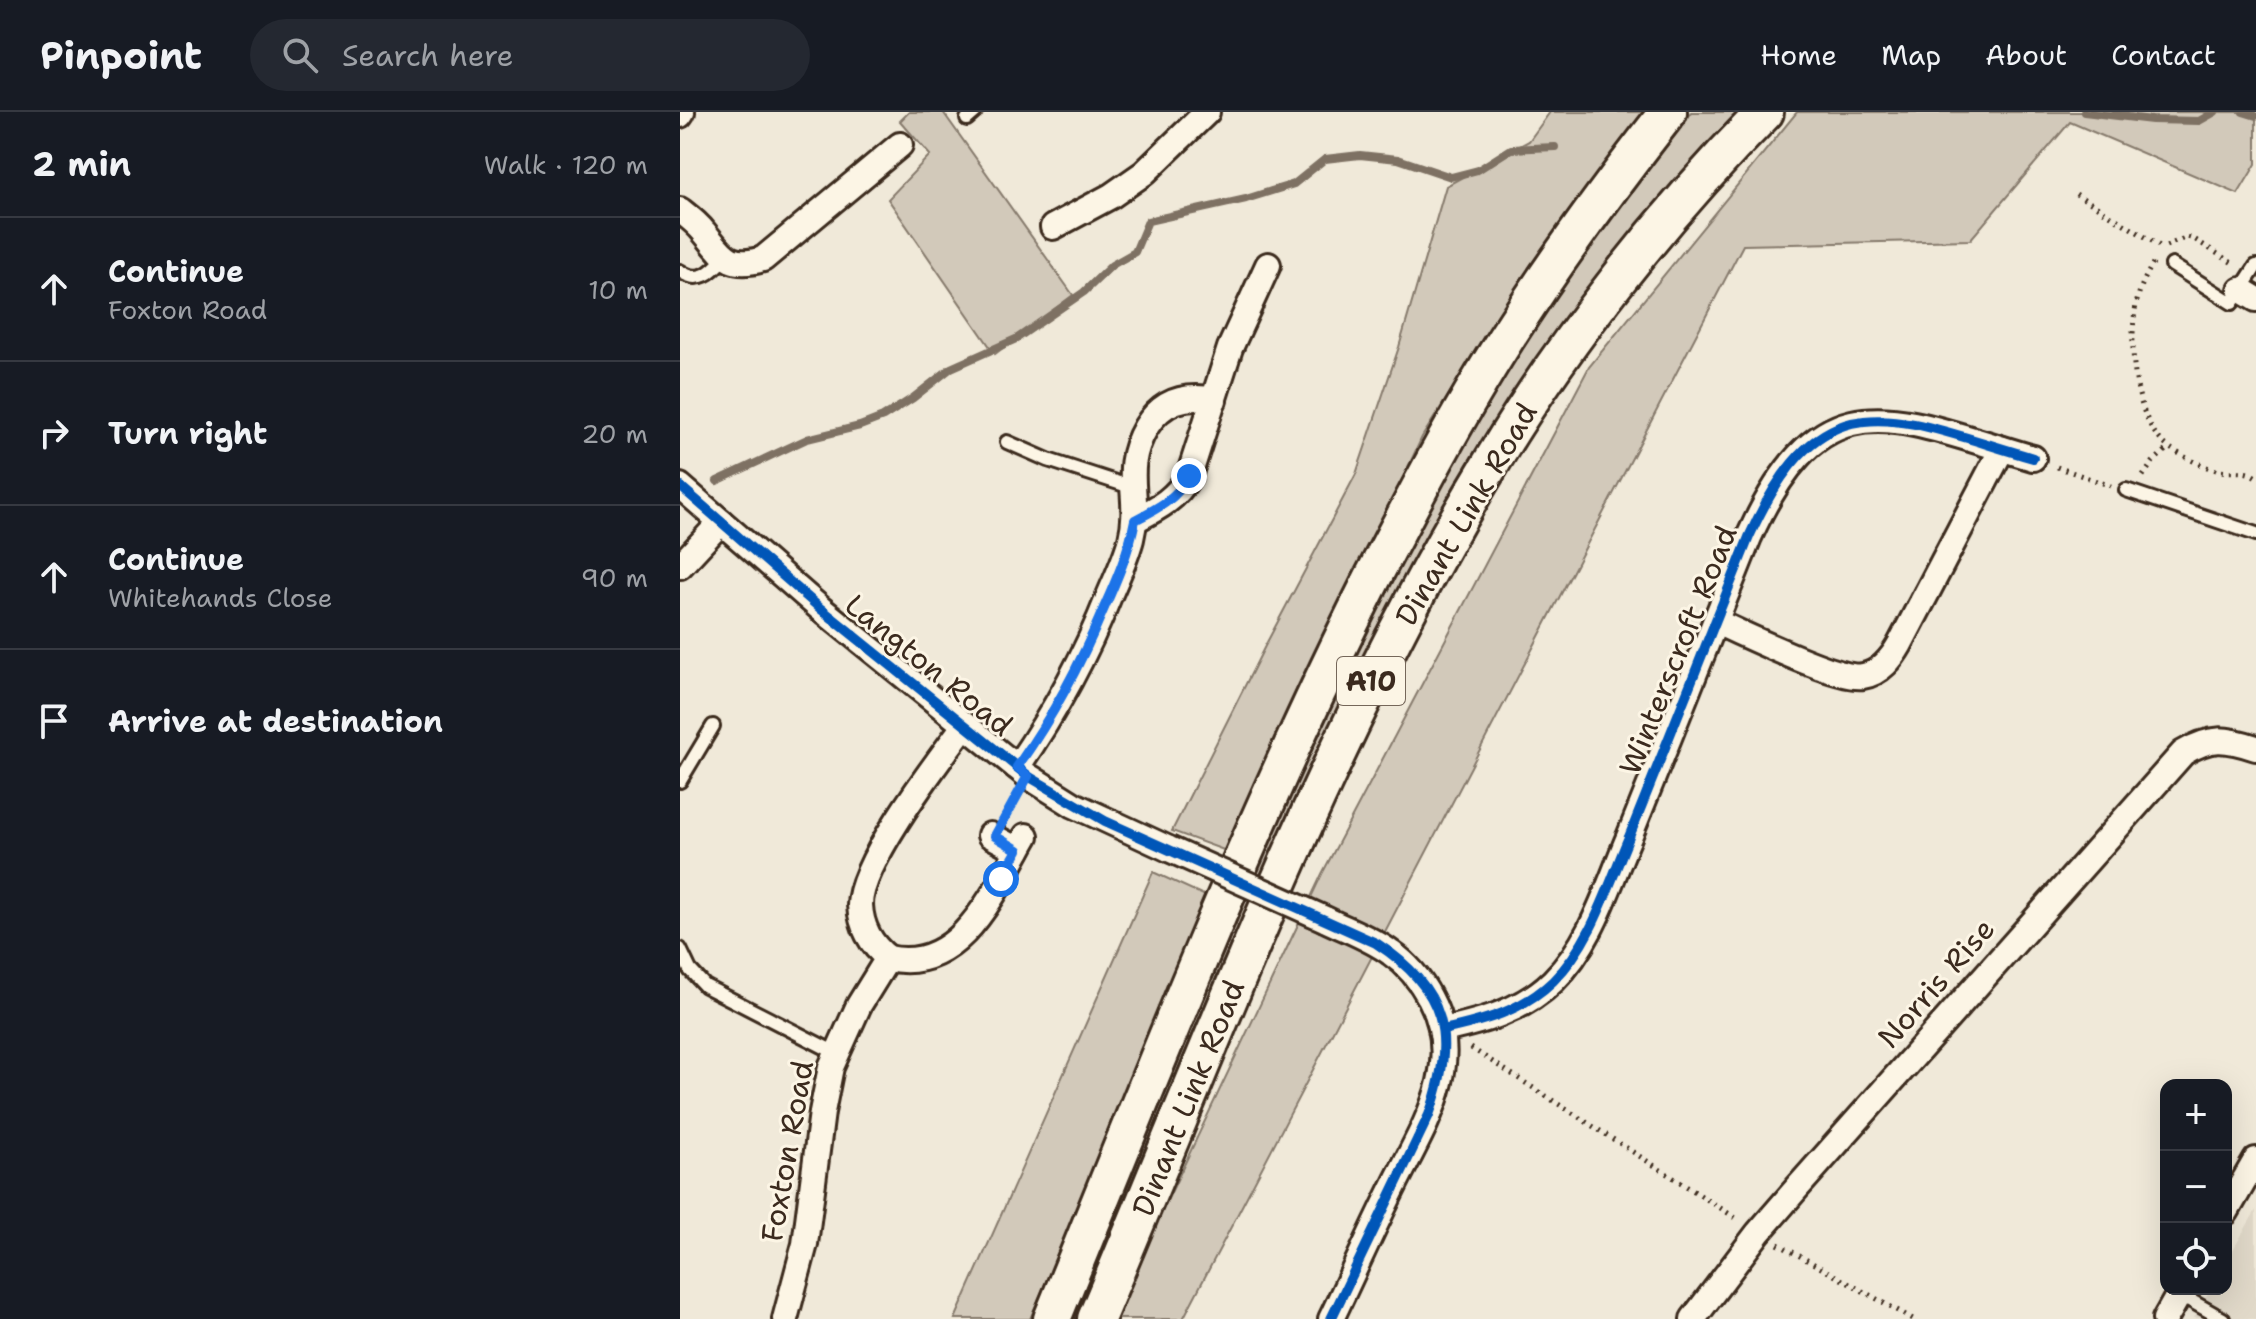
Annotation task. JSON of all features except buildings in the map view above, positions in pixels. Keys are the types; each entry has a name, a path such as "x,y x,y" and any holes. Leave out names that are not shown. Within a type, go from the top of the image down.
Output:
{"main road":[{"name":"Dinant Link Road","path":"1052,1319 1278,777 1337,648 1411,502 1504,341 1564,249 1668,112"},
{"name":"Dinant Link Road","path":"1096,1319 1307,815 1377,668 1449,536 1495,456 1556,364 1670,217 1765,112"}],"street":[{"path":"1053,227 1111,196 1144,173 1207,112"},
{"path":"680,210 696,222 725,257 743,264 763,259 900,145"},
{"path":"1135,520 1168,502 1180,491 1197,458 1230,348 1268,265"},
{"path":"1022,771 1079,666 1127,552 1135,520 1131,487 1133,459 1139,441 1156,413 1176,400 1189,396 1214,400"},
{"name":"Winterscroft Road","path":"1443,1030 1490,1019 1522,1005 1552,982 1579,949 1616,869 1764,503 1793,460 1824,434 1857,422 1885,419 1924,425 2033,458"},
{"name":"Winterscroft Road","path":"1716,622 1839,674 1862,677 1883,667 1900,644 2002,449"},
{"name":"Langton Road","path":"680,486 821,609 1022,771 1074,805 1376,943 1404,963 1428,993 1443,1030"},
{"path":"680,566 721,522"},
{"path":"964,726 911,798 870,871 862,892 860,905 864,929 879,951 888,958 914,962 936,956 949,948 976,917 1022,843 992,835"},
{"name":"Norris Rise","path":"1693,1319 1758,1233 2183,753 2201,742 2219,739 2256,748"},
{"name":"Foxton Road","path":"785,1319 805,1244 822,1112 836,1053 859,1005 888,958"},
{"path":"1331,1319 1429,1115 1443,1069 1443,1030"},
{"path":"2232,1202 2256,1160"},
{"path":"2165,1319 2178,1295"}],"lane":[{"path":"680,271 699,278 712,271 725,257"},
{"path":"2172,265 2232,303 2251,282"},
{"path":"1007,442 1048,460 1131,487"},
{"path":"2130,492 2256,534"},
{"path":"680,781 713,726"},
{"path":"680,949 690,970 705,986 836,1053"},
{"path":"2186,1295 2223,1319"}],"path":[{"path":"2076,194 2163,248"},
{"path":"2251,282 2194,239 2187,237 2163,248 2138,296 2133,325 2133,356 2146,414 2156,433 2169,447 2216,470 2244,472 2256,477"},
{"path":"2033,458 2130,492 2169,447"},
{"path":"992,835 1022,771"},
{"path":"1443,1030 1758,1233 1913,1319"}],"shaded area":[{"path":"909,112 943,112 1073,295 995,354 888,199 930,155 900,121"},
{"path":"1550,112 1643,112 1532,263 1422,437 1229,852 1172,831 1356,474 1399,347 1446,186 1529,141"},
{"path":"1691,112 1743,112 1485,444 1079,1319 1066,1319 1319,721 1466,432 1545,307 1618,203"},
{"path":"1797,112 2256,112 2256,164 2238,194 2070,122 1970,240 1743,245 1183,1319 1111,1319 1322,874 1589,367"},
{"path":"1153,872 1208,897 1030,1319 955,1319"},
{"path":"2256,1210 2256,1319 2194,1318 2207,1295 2232,1295 2232,1252"}],"waterway":[{"path":"2084,112 2152,120 2199,121 2215,112"},
{"path":"2243,112 2256,116"},
{"path":"717,481 807,439 883,417 951,368 1016,339 1084,292 1112,265 1135,252 1148,221 1246,199 1294,184 1325,159 1360,155 1398,159 1451,177 1478,170 1511,149 1555,147"}],"cycle path":[{"path":"1443,1030 1488,1018 1528,1000 1567,966 1589,932 1749,537 1777,485 1805,450 1834,429 1866,421 1901,422 1940,430 2033,458"},
{"path":"680,486 821,609 1028,776 1105,821 1376,943 1418,978 1440,1017 1443,1062 1438,1087 1429,1115 1331,1319"}],"route":[{"path":"1001,879 1018,850 995,836 1028,776 1017,767 1062,699 1079,666 1127,552 1135,520 1168,502 1180,491 1189,476"}]}
